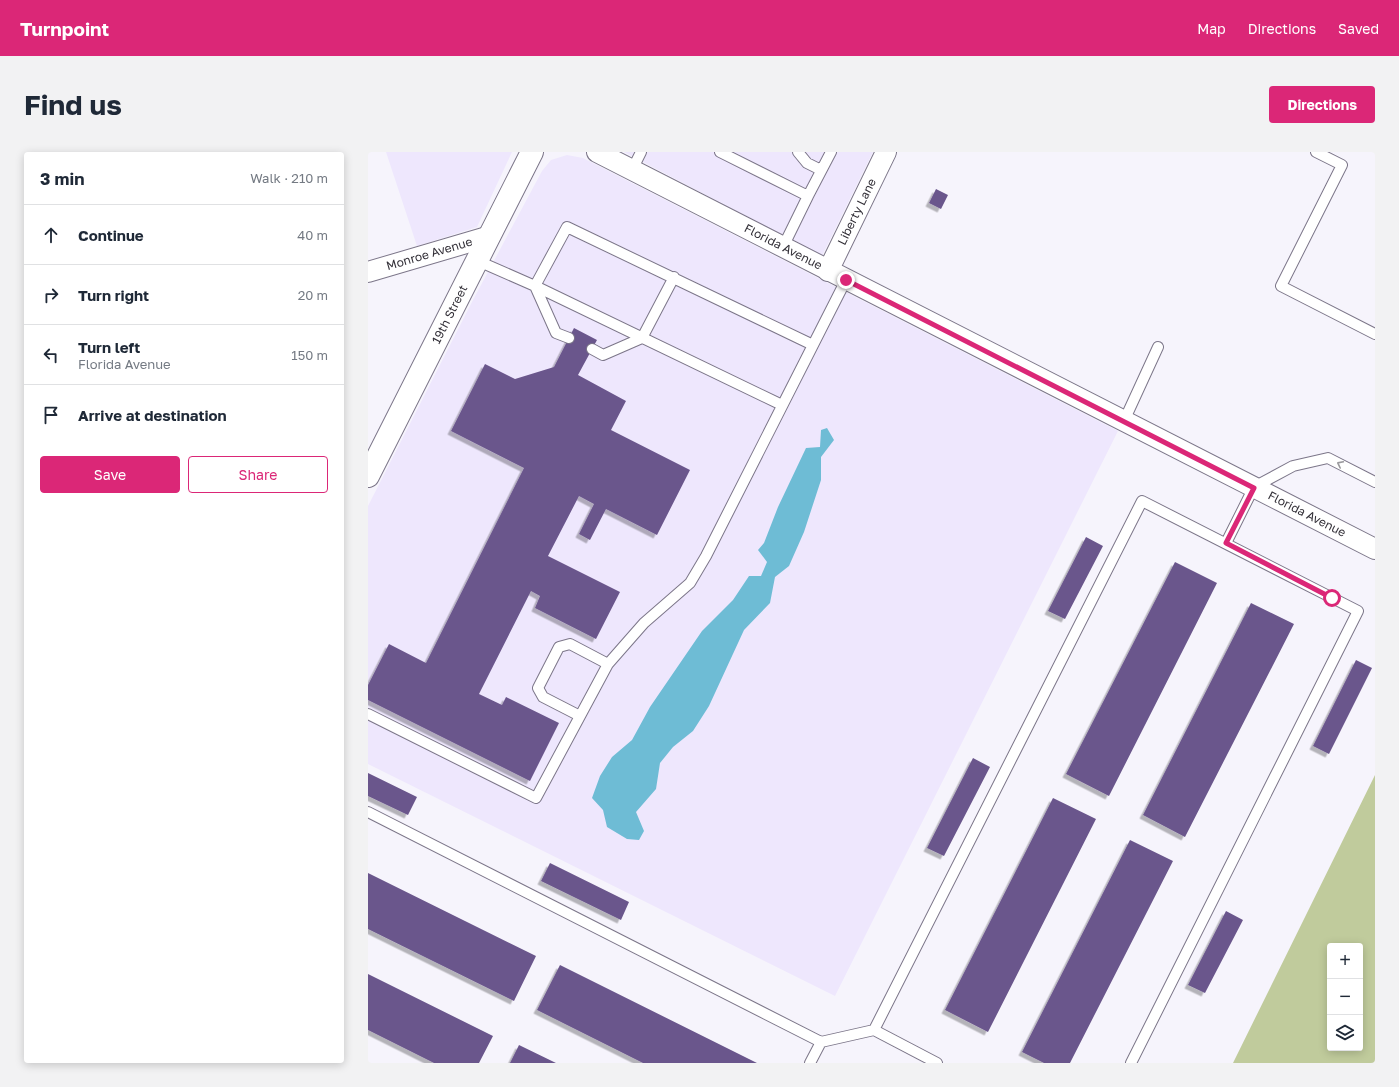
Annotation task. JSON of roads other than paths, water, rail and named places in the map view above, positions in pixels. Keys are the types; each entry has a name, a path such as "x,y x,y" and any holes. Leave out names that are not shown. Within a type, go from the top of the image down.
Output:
{"main road":[{"name":"19th Street","path":"368,476 532,152"}],"street":[{"name":"Florida Avenue","path":"597,152 1254,488 1375,548"},
{"name":"Liberty Lane","path":"828,271 886,152"},
{"name":"Monroe Avenue","path":"368,272 490,236"}],"lane":[{"path":"632,170 641,152"},
{"path":"720,152 808,196"},
{"path":"798,152 808,163 822,170"},
{"path":"783,248 831,152"},
{"path":"1316,152 1342,165 1281,286 1375,334"},
{"path":"535,286 567,227 813,345"},
{"path":"478,261 535,286 782,405"},
{"path":"592,349 603,354 642,338 674,278"},
{"path":"368,714 536,798 608,664 644,623 690,583 706,556 846,280"},
{"path":"535,286 556,333 569,338"},
{"path":"1124,421 1158,347"},
{"path":"1226,543 1254,488 1293,466 1328,458 1375,482"},
{"path":"874,1030 1142,501 1358,611 1131,1063"},
{"path":"580,716 543,697 538,688 559,647 570,644 608,664"},
{"path":"368,812 821,1042 874,1030 937,1063"},
{"path":"810,1063 821,1042"}],"water":[{"path":"827,428 834,440 821,457 821,480 804,532 789,566 775,577 770,603 744,630 709,706 693,731 673,747 660,763 656,789 636,812 644,831 639,840 627,839 607,827 603,810 592,798 600,776 612,757 632,740 650,707 702,631 733,600 749,576 761,576 767,562 758,550 764,543 778,507 806,448 820,447 821,430"}]}
